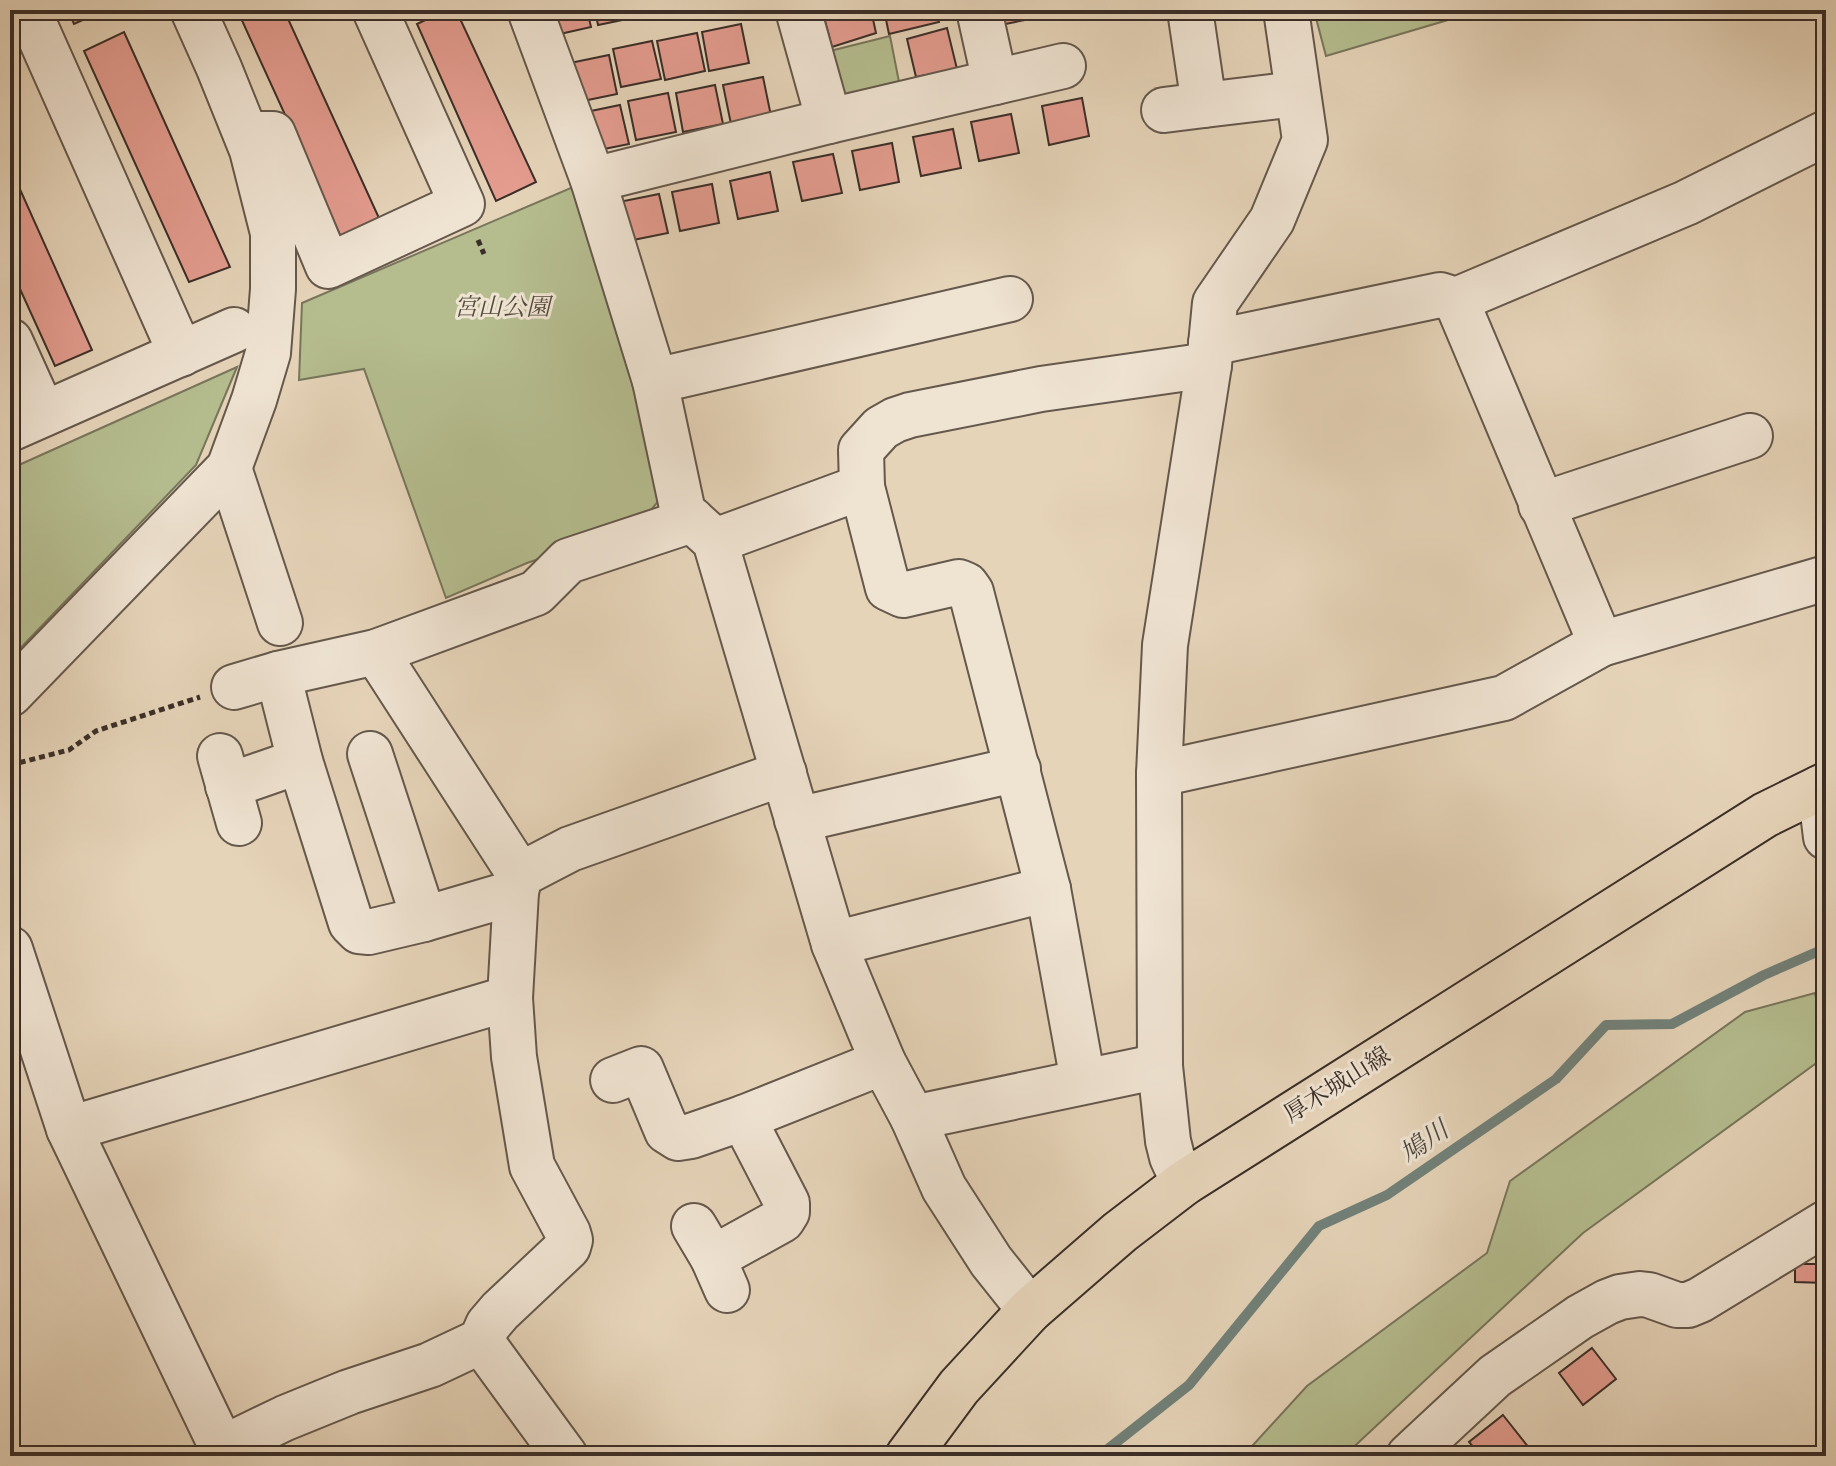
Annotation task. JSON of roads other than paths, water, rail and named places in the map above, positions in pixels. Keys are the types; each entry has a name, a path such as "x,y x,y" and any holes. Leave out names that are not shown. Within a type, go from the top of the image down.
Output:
{"main road":[{"name":"厚木城山線","path":"908,1456 959,1387 1030,1310 1120,1232 1184,1183 1765,815 1823,787"}],"street":[{"path":"28,10 181,354"},
{"path":"10,694 229,468 268,353 273,233 246,133 193,10"},
{"path":"246,133 273,134 328,266 462,204 375,10"},
{"path":"530,10 593,180 655,381 683,512 704,531 784,773 834,944 883,1062 913,1118 944,1188 991,1261 1030,1310"},
{"path":"798,10 829,121"},
{"path":"979,10 995,82"},
{"path":"1190,10 1184,108 1297,94"},
{"path":"1184,1183 1168,1141 1160,1066 1159,774 1165,645 1210,354 1215,303 1272,220 1305,140 1287,10"},
{"path":"593,180 1063,66"},
{"path":"1083,1081 1048,889 971,592 959,582 903,595 888,588 862,487 861,450 868,440 895,420 936,409 1210,354 1440,295 1456,300 1686,203 1826,133"},
{"path":"655,381 1010,299"},
{"path":"1456,300 1601,644"},
{"path":"10,341 27,421 234,330"},
{"path":"1541,505 1750,436"},
{"path":"229,468 280,623"},
{"path":"234,687 376,652 536,593 568,561 704,531 862,487"},
{"path":"1159,774 1504,698 1601,644 1826,578"},
{"path":"10,949 69,1129 224,1452 285,1418 349,1392 430,1365 481,1341 488,1325 500,1311 568,1247 570,1240 532,1166 514,1057 510,998 518,883 376,652"},
{"path":"278,674 300,761 351,923 359,931 369,932 424,919 518,883 570,849 784,773"},
{"path":"370,754 424,919"},
{"path":"229,789 300,761"},
{"path":"797,820 1018,769"},
{"path":"1823,787 1826,837"},
{"path":"834,944 1048,889"},
{"path":"69,1129 510,998"},
{"path":"643,1068 667,1131 678,1138 743,1118 883,1062"},
{"path":"913,1118 1160,1066"},
{"path":"712,1258 782,1220 787,1212 787,1203 743,1118"},
{"path":"1409,1456 1495,1376 1580,1317 1607,1302 1631,1295 1649,1295 1677,1305 1688,1305 1826,1223"},
{"path":"481,1341 565,1456"}],"waterway":[{"name":"鳩川","path":"1099,1456 1189,1385 1319,1226 1387,1195 1556,1079 1606,1025 1672,1024 1764,975 1826,948"}],"park label":[{"name":"宮山公園","path":"502,309"}]}
